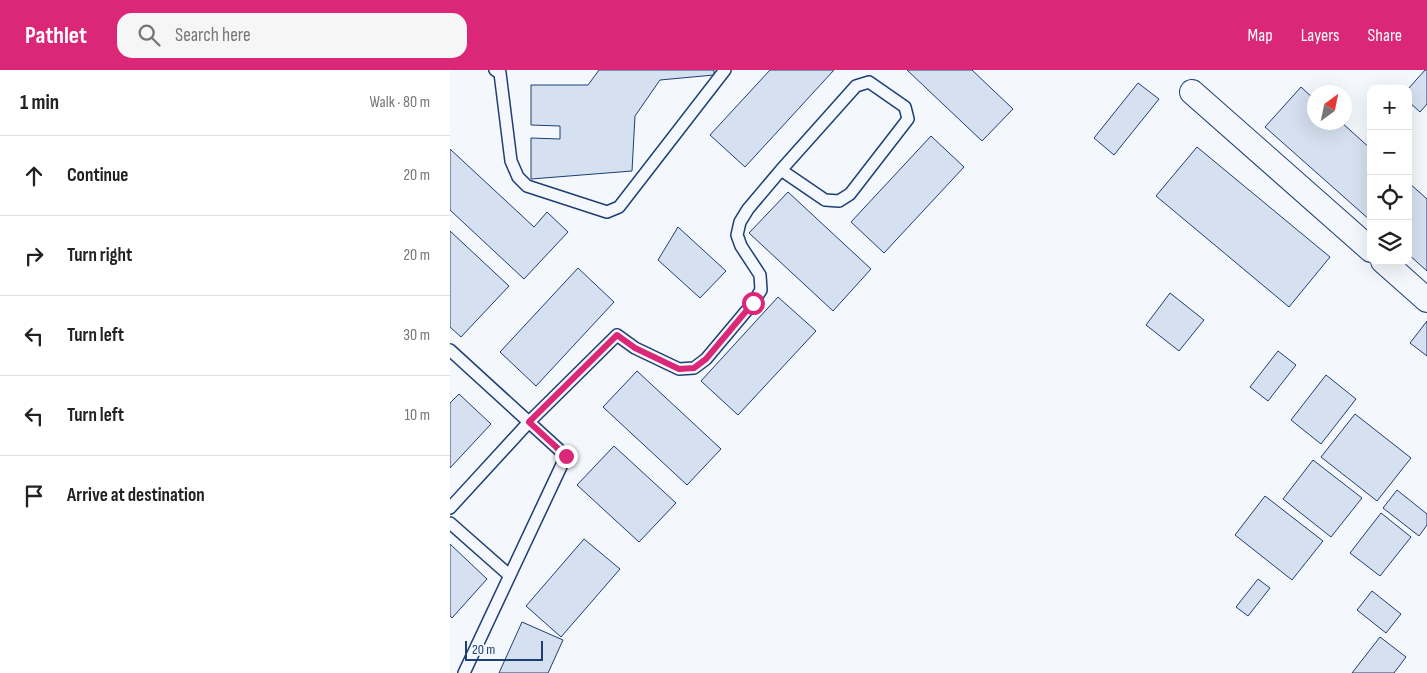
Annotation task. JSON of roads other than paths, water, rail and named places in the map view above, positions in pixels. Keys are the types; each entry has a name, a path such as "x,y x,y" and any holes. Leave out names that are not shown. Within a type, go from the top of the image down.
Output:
{"street":[{"path":"1192,92 1367,246"},
{"path":"1388,265 1427,300"}],"lane":[{"path":"502,71 511,161 518,177 527,186 607,212 619,207 725,70"},
{"path":"450,508 529,422 617,335 635,348 679,369 694,368 706,359 753,303 761,290 760,274 741,246 737,234 740,222 748,209 781,170 856,86 869,82 905,107 908,119 850,194 839,201 825,200 781,170"},
{"path":"450,350 566,456 464,673"},
{"path":"450,523 510,575"}]}
